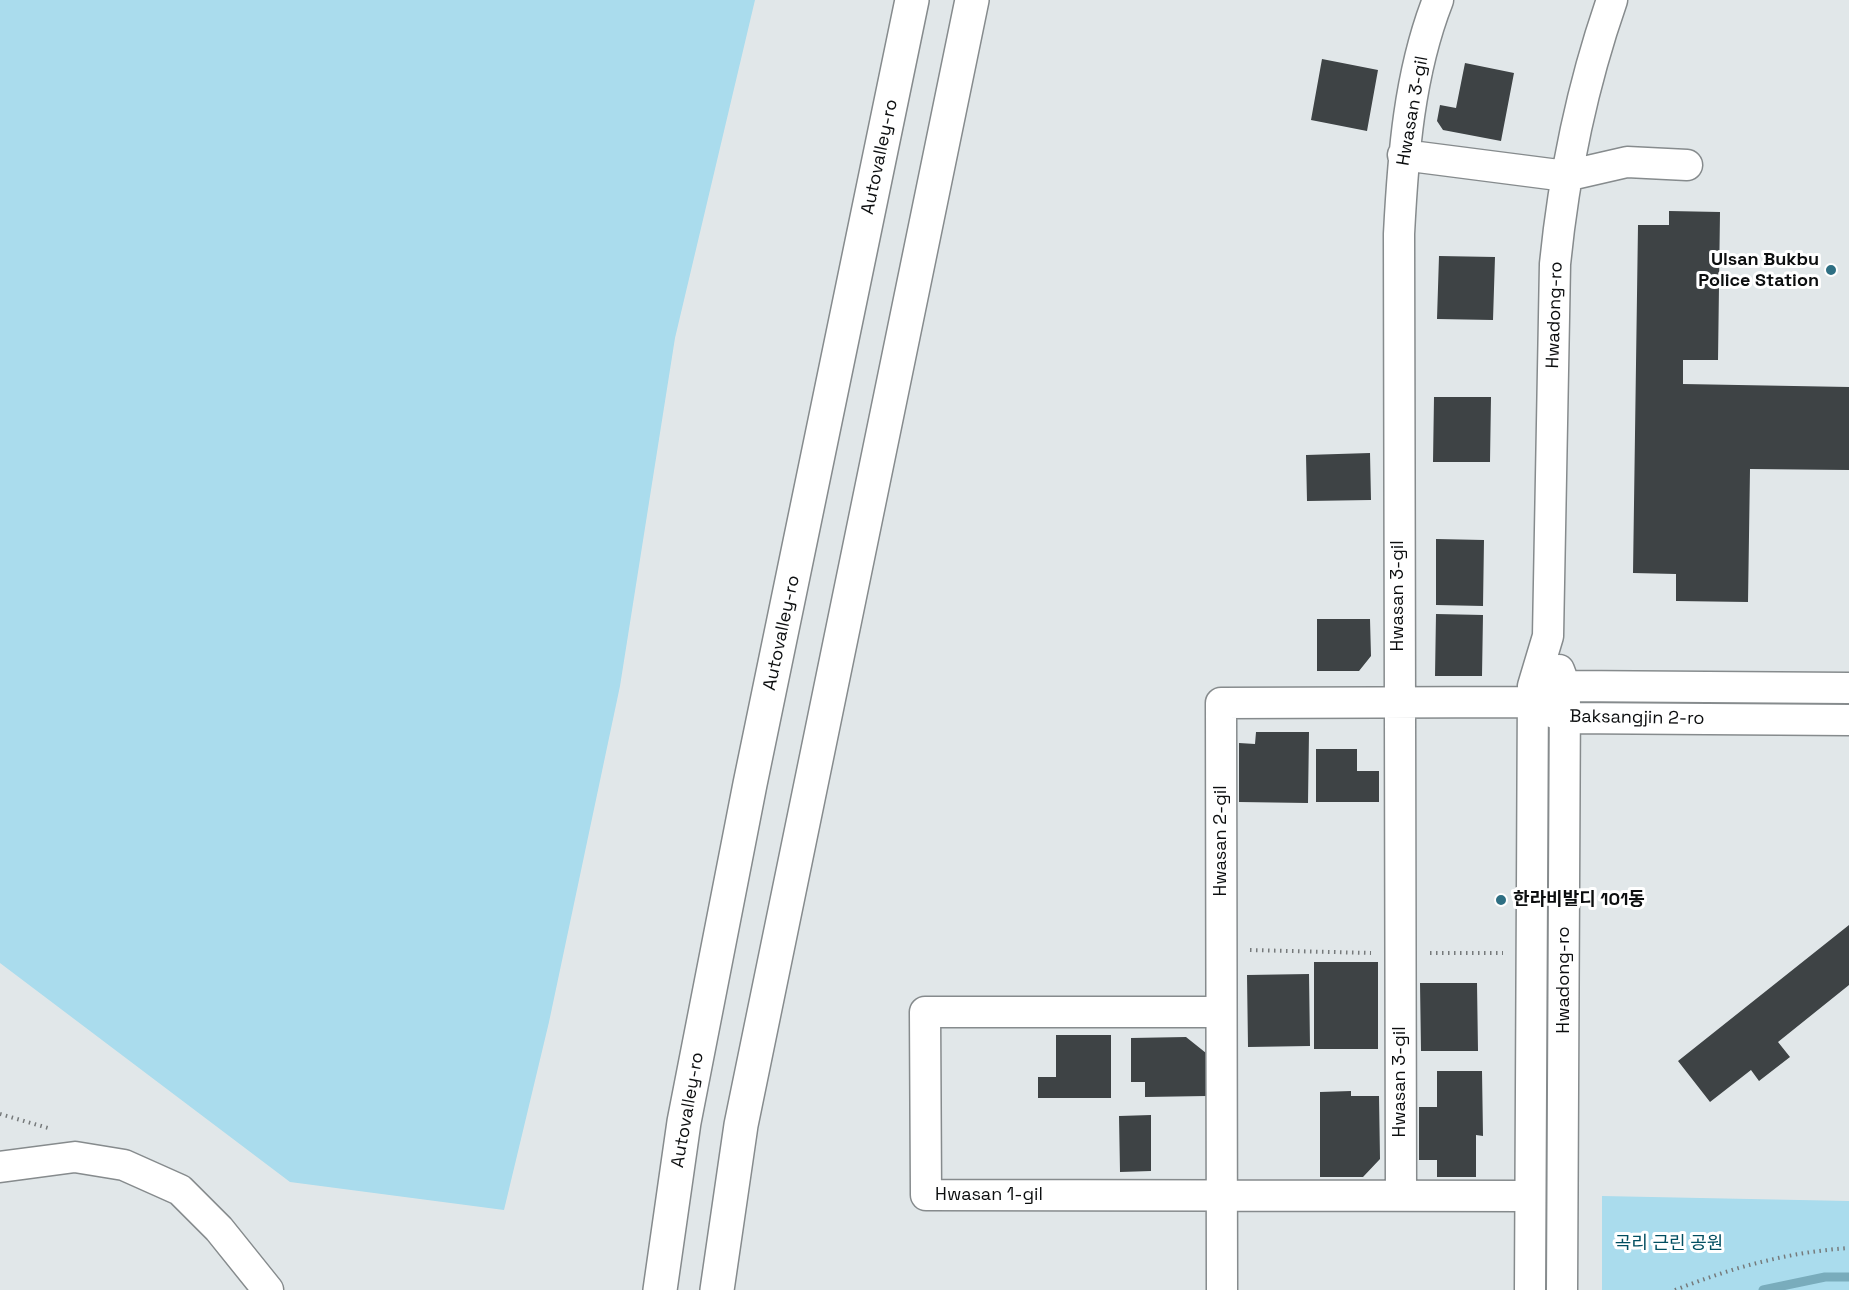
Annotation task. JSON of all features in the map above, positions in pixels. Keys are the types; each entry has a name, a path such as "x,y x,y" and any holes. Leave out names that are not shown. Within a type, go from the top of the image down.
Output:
{"highway":[{"name":"Autovalley-ro","path":"662,1279 684,1122 741,830 912,0"},
{"path":"717,1290 743,1114 972,0"}],"street":[{"name":"Hwasan 3-gil","path":"1401,1196 1397,323 1403,155 1417,73 1438,0"},
{"name":"Hwadong-ro","path":"1530,1290 1533,686 1548,636 1556,264 1566,176 1592,58 1612,0"},
{"path":"1403,155 1566,176 1627,162 1687,165"},
{"name":"Hwadong-ro","path":"1548,636 1565,686 1562,1290"},
{"name":"Baksangjin 2-ro","path":"1533,702 1565,686 1849,688"},
{"name":"Hwasan 2-gil","path":"1222,1290 1221,703 1533,702"},
{"name":"Baksangjin 2-ro","path":"1533,702 1565,718 1849,720"},
{"name":"Hwasan 1-gil","path":"1221,1012 925,1012 926,1195 1530,1196"},
{"path":"0,1167 75,1157 124,1165 180,1190 219,1230 268,1290"}],"path":[{"path":"1221,949 1399,954 1504,953"},
{"path":"1675,1290 1732,1268 1823,1250 1849,1248"}],"green space":[{"path":"0,0 755,0 675,338 620,686 549,1022 504,1210 290,1182 0,963"},
{"name":"곡리 근린 공원","path":"1602,1196 1849,1201 1849,1290 1602,1290"}],"building":[{"path":"1322,59 1378,70 1367,131 1311,120"},
{"path":"1465,63 1514,73 1501,141 1443,130 1437,121 1440,105 1456,108"},
{"path":"1669,211 1720,212 1718,360 1683,360 1683,384 1849,387 1849,470 1750,469 1748,602 1676,601 1676,574 1633,573 1638,225 1669,225"},
{"path":"1439,256 1495,257 1493,320 1437,319"},
{"path":"1434,397 1491,397 1490,462 1433,462"},
{"path":"1370,453 1371,500 1307,501 1306,455"},
{"path":"1436,539 1484,540 1483,606 1436,605"},
{"path":"1436,614 1483,615 1482,676 1435,676"},
{"path":"1317,619 1370,619 1371,656 1359,671 1317,671"},
{"path":"1256,732 1309,732 1308,803 1239,802 1239,743 1255,744"},
{"path":"1316,749 1357,749 1357,771 1379,771 1379,802 1316,802"},
{"path":"1849,925 1849,985 1778,1042 1790,1057 1759,1081 1751,1070 1710,1102 1678,1061"},
{"path":"1314,962 1378,962 1378,1049 1314,1049"},
{"path":"1309,974 1310,1046 1248,1047 1247,975"},
{"path":"1420,983 1477,983 1478,1051 1421,1051"},
{"path":"1056,1035 1111,1035 1111,1098 1038,1098 1038,1077 1056,1077"},
{"path":"1186,1037 1206,1053 1207,1096 1145,1097 1145,1082 1131,1082 1131,1038"},
{"path":"1437,1071 1482,1071 1483,1136 1476,1135 1476,1177 1437,1177 1437,1160 1419,1160 1419,1107 1437,1107"},
{"path":"1351,1091 1351,1096 1379,1096 1380,1159 1363,1177 1320,1177 1320,1092"},
{"path":"1151,1115 1151,1171 1120,1172 1119,1116"}],"waterway":[{"path":"1763,1290 1825,1277 1849,1277"}],"place":[{"name":"Ulsan Bukbu Police Station","path":"1831,270"},
{"name":"한라비발디 101동","path":"1501,900"}]}
